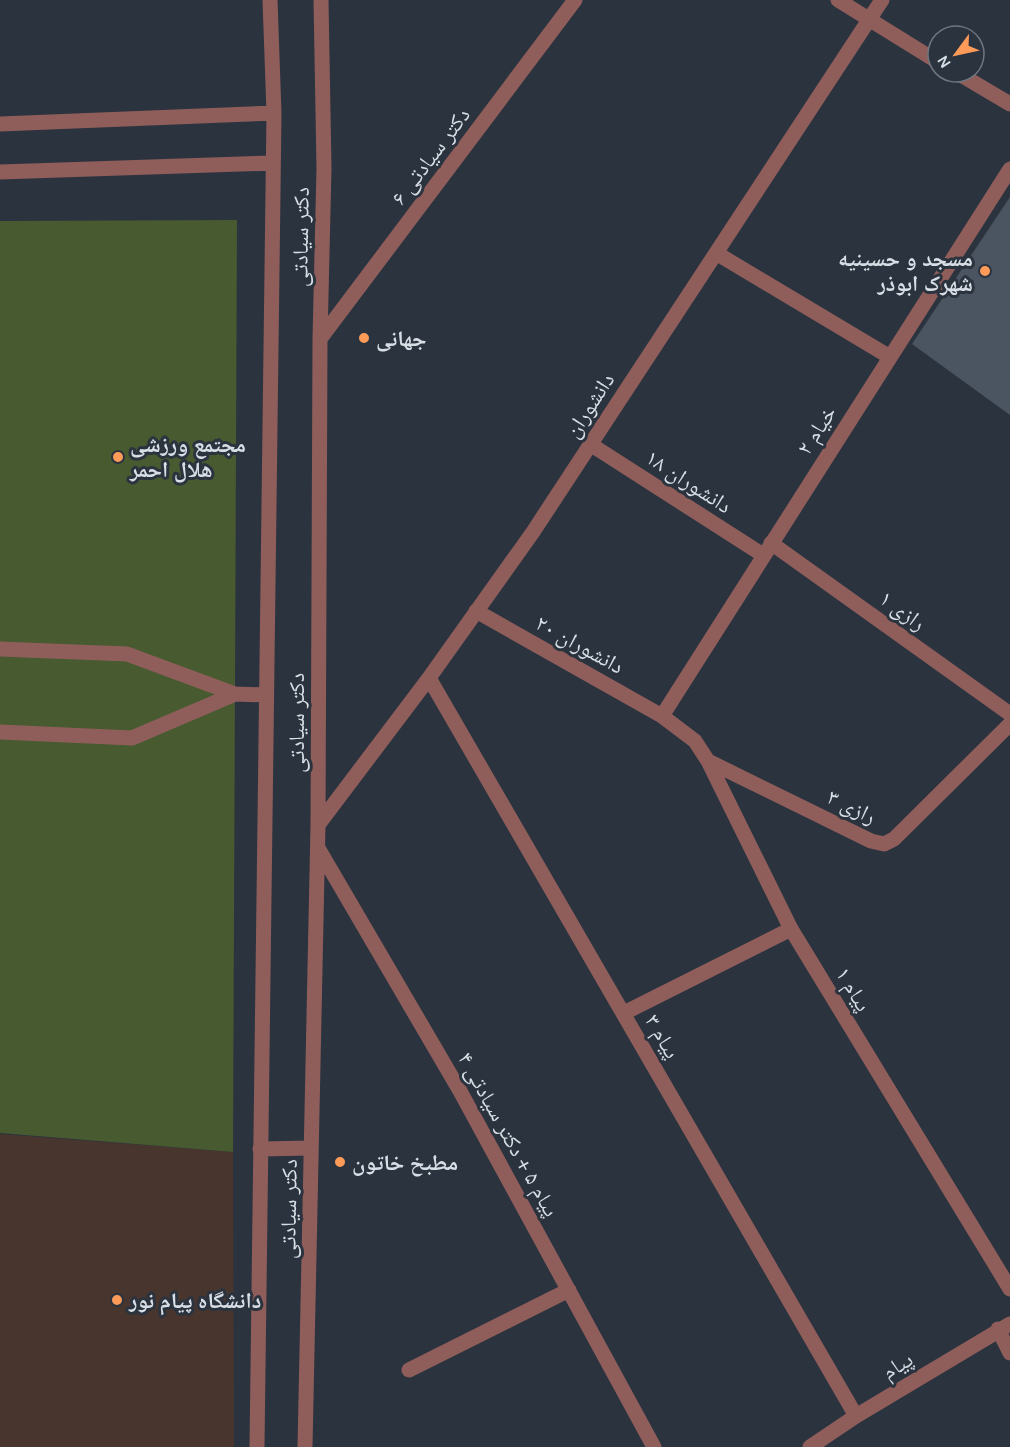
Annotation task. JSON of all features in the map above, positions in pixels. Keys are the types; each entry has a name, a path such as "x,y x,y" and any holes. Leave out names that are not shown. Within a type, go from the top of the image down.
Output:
{"street":[{"name":"دکتر سیادتی","path":"257,1447 274,113 270,0"},
{"name":"دکتر سیادتی","path":"305,1447 318,825 320,339 324,168 321,0"},
{"name":"دکتر سیادتی ۶","path":"320,339 575,0"},
{"path":"838,0 926,55"},
{"name":"دانشوران","path":"318,825 429,678 533,531 882,0"},
{"path":"976,84 1010,104"},
{"path":"0,124 274,113"},
{"path":"0,172 273,163"},
{"name":"خیام ۲","path":"662,716 1010,169"},
{"path":"716,253 890,357"},
{"name":"دانشوران ۱۸","path":"590,444 767,549"},
{"name":"رازی ۱","path":"767,549 1010,714"},
{"name":"دانشوران ۲۰","path":"476,611 662,716"},
{"path":"0,649 127,654 236,694 266,695"},
{"name":"پیام ۳","path":"429,678 856,1416"},
{"path":"0,732 132,738 236,694"},
{"name":"پیام ۱","path":"662,716 695,741 708,761 791,929 1010,1289"},
{"name":"رازی ۳","path":"708,761 871,841 884,844 894,839 1010,724"},
{"name":"پیام ۵ + دکتر سیادتی ۴","path":"317,847 460,1091 654,1447"},
{"path":"624,1013 791,929"},
{"path":"260,1149 311,1148"},
{"path":"409,1370 568,1290"},
{"path":"1004,1326 1010,1353"},
{"name":"پیام","path":"816,1446 856,1416 1004,1326"}],"shaded area":[{"name":"دانشگاه پیام نور","path":"0,1134 233,1152 234,1447 0,1447"}],"green space":[{"name":"مجتمع ورزشی هلال احمر","path":"237,220 233,1152 0,1133 0,221"}],"building":[{"name":"مسجد و حسینیه شهرک ابوذر","path":"1010,197 1010,415 912,344"}],"place":[{"name":"مسجد و حسینیه شهرک ابوذر","path":"985,271"},
{"name":"جهانی","path":"364,338"},
{"name":"مجتمع ورزشی هلال احمر","path":"118,457"},
{"name":"مطبخ خاتون","path":"340,1162"},
{"name":"دانشگاه پیام نور","path":"117,1300"}]}
